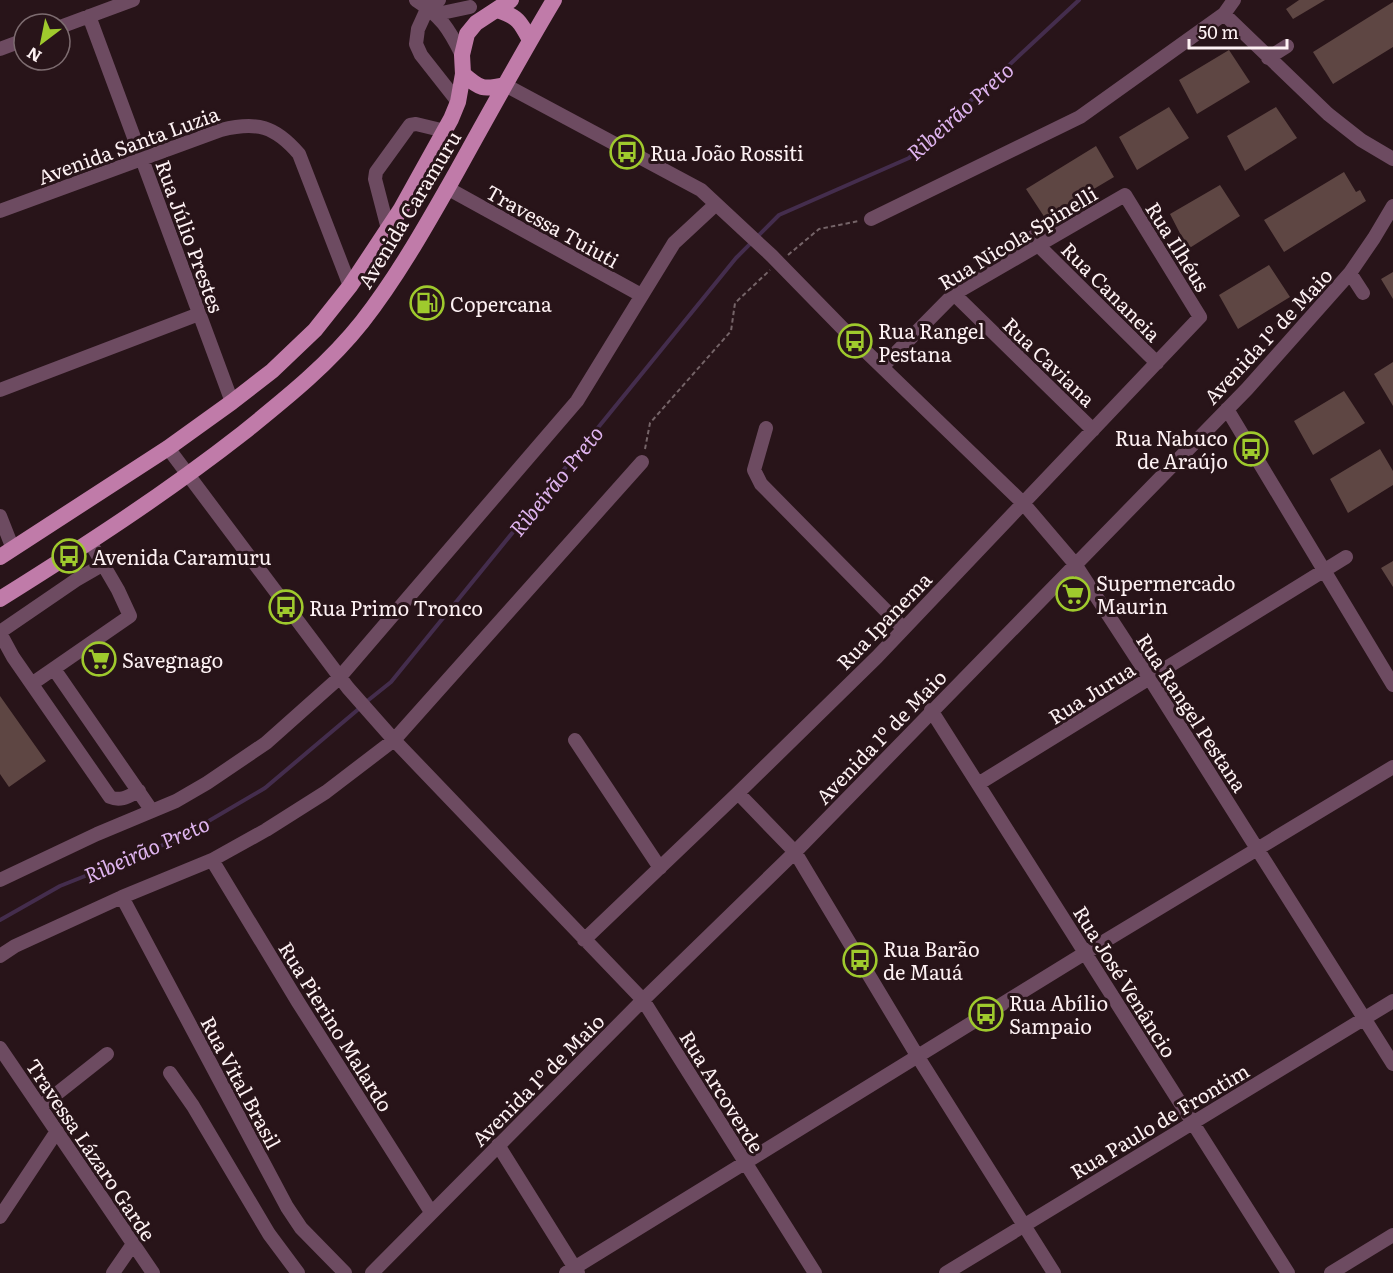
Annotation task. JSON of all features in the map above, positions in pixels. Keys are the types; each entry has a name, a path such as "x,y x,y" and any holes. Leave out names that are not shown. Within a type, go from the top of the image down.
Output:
{"main road":[{"name":"Avenida Caramuru","path":"6,553 168,448 232,402 272,371 315,330 350,286 388,230 445,131 458,102 463,74 462,55 467,34 476,23 511,0"},
{"name":"Avenida Caramuru","path":"0,599 188,476 317,372 345,343 393,278 554,0"},
{"path":"497,10 513,15 530,40"},
{"path":"463,74 482,88 505,85"}],"street":[{"path":"72,22 133,0"},
{"path":"871,219 1080,117 1224,14 1234,0"},
{"path":"430,5 470,7"},
{"path":"430,5 446,25 462,55"},
{"path":"430,5 418,29 416,44 421,55 458,102"},
{"path":"1224,14 1328,114 1352,133 1393,159"},
{"name":"Rua Júlio Prestes","path":"89,16 232,402"},
{"path":"1268,58 1287,46"},
{"path":"0,880 97,834 176,801 266,743 343,683 577,400 674,243 716,204 701,190 505,85"},
{"path":"1080,117 1086,130"},
{"path":"388,230 378,195 376,172 410,125 416,124 445,131"},
{"name":"Avenida Santa Luzia","path":"0,211 234,127 270,129 287,140 299,154 350,286"},
{"path":"1340,141 1352,133"},
{"name":"Travessa Tuiuti","path":"447,188 641,295"},
{"name":"Rua Nicola Spinelli","path":"882,367 954,294 1036,242 1125,195"},
{"name":"Rua Ilhéus","path":"1125,195 1200,317"},
{"name":"Rua Rangel Pestana","path":"716,204 1023,503 1075,564 1393,1065"},
{"name":"Avenida 1º de Maio","path":"372,1273 643,1000 795,852 1291,343 1350,273 1393,206"},
{"name":"Rua Cananeia","path":"1036,242 1157,363"},
{"path":"1350,273 1363,293"},
{"name":"Rua Caviana","path":"954,294 1093,430"},
{"path":"0,390 199,314"},
{"name":"Rua Ipanema","path":"584,940 877,657 1200,317"},
{"path":"1227,409 1393,685"},
{"path":"766,428 754,470 761,484 903,628"},
{"path":"168,448 343,683 584,940"},
{"path":"0,956 15,946 122,897 212,860 266,830 326,792 394,740 642,462"},
{"path":"0,516 6,553"},
{"path":"33,683 130,616 118,590 90,542"},
{"name":"Rua Jurua","path":"978,784 1346,557"},
{"path":"102,565 76,580 0,633 110,797 122,799 139,791"},
{"path":"54,669 152,811"},
{"name":"Rua José Venâncio","path":"931,710 1288,1273"},
{"path":"575,740 660,868"},
{"path":"498,1145 573,1271 1085,953 1393,767"},
{"path":"738,793 795,852 918,1057 1054,1273"},
{"name":"Rua Pierino Malardo","path":"212,860 298,1002 431,1212"},
{"name":"Rua Vital Brasil","path":"122,897 287,1207 301,1228 345,1273"},
{"name":"Rua Arcoverde","path":"584,940 643,1000 815,1273"},
{"name":"Rua Paulo de Frontim","path":"946,1273 1393,1001"},
{"name":"Travessa Lázaro Garde","path":"0,1048 153,1273"},
{"path":"40,1107 107,1054"},
{"path":"170,1073 194,1106 269,1234 298,1273"},
{"path":"0,1218 57,1131"},
{"path":"1331,1273 1393,1234"},
{"path":"113,1273 133,1244"}],"path":[{"path":"642,462 650,423 731,331 735,303 775,259 819,229 871,219"}],"building":[{"path":"1299,0 1325,0 1293,19 1286,9"},
{"path":"1393,2 1393,47 1333,84 1313,52"},
{"path":"1229,50 1250,82 1197,114 1179,80"},
{"path":"1169,107 1189,138 1137,170 1119,137"},
{"path":"1276,107 1297,138 1245,171 1227,136"},
{"path":"1096,146 1114,177 1045,218 1026,189"},
{"path":"1344,172 1356,192 1360,190 1366,201 1284,252 1264,220"},
{"path":"1220,185 1240,216 1188,249 1170,214"},
{"path":"1269,265 1290,297 1238,329 1219,295"},
{"path":"1393,272 1393,299 1381,279"},
{"path":"1393,362 1393,406 1374,374"},
{"path":"1344,391 1365,423 1313,455 1294,421"},
{"path":"1380,449 1393,471 1393,485 1348,513 1330,479"},
{"path":"1393,561 1393,587 1381,568"},
{"path":"0,696 46,761 9,787 0,774"}],"waterway":[{"name":"Ribeirão Preto","path":"366,702 391,682 736,258 779,215 909,158 1079,0"},
{"name":"Ribeirão Preto","path":"0,920 60,886 178,839 265,788 361,707"}],"place":[{"name":"Rua João Rossiti","path":"627,152"},
{"name":"Copercana","path":"427,303"},
{"name":"Rua Rangel Pestana","path":"855,341"},
{"name":"Rua Nabuco de Araújo","path":"1251,449"},
{"name":"Avenida Caramuru","path":"69,556"},
{"name":"Supermercado Maurin","path":"1073,594"},
{"name":"Rua Primo Tronco","path":"286,607"},
{"name":"Savegnago","path":"99,659"},
{"name":"Rua Barão de Mauá","path":"860,960"},
{"name":"Rua Abílio Sampaio","path":"986,1014"}]}
